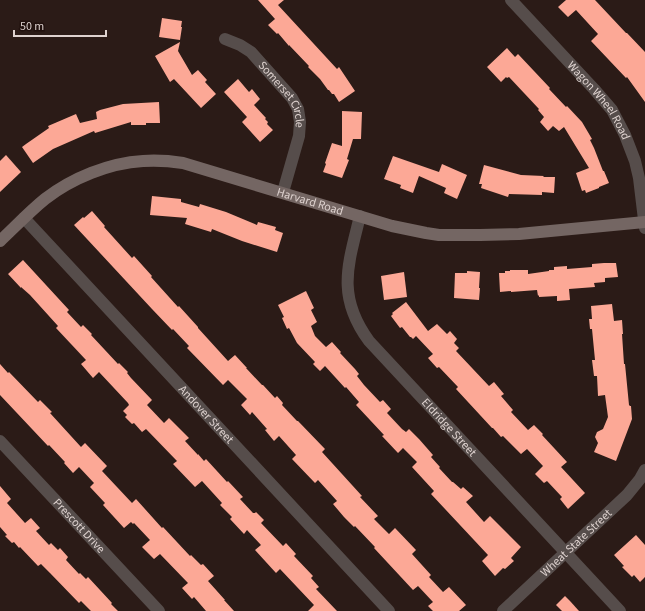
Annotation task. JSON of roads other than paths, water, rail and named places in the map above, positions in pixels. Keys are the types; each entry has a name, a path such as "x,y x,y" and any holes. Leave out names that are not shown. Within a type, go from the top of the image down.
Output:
{"street":[{"name":"Wagon Wheel Road","path":"511,0 612,110 625,135 635,161 645,222"},
{"name":"Somerset Circle","path":"225,39 240,45 251,52 292,98 298,110 300,122 299,136 283,192"},
{"name":"Harvard Road","path":"0,241 45,200 72,182 106,168 143,161 183,163 392,226 426,233 446,235 518,234 645,222"},
{"name":"Eldridge Street","path":"360,216 347,274 347,285 349,300 361,331 620,611"},
{"name":"Andover Street","path":"24,218 389,611"},
{"path":"645,222 645,228"},
{"name":"Prescott Drive","path":"0,441 159,611"},
{"name":"Wheat State Street","path":"503,611 627,496 645,470"}]}
